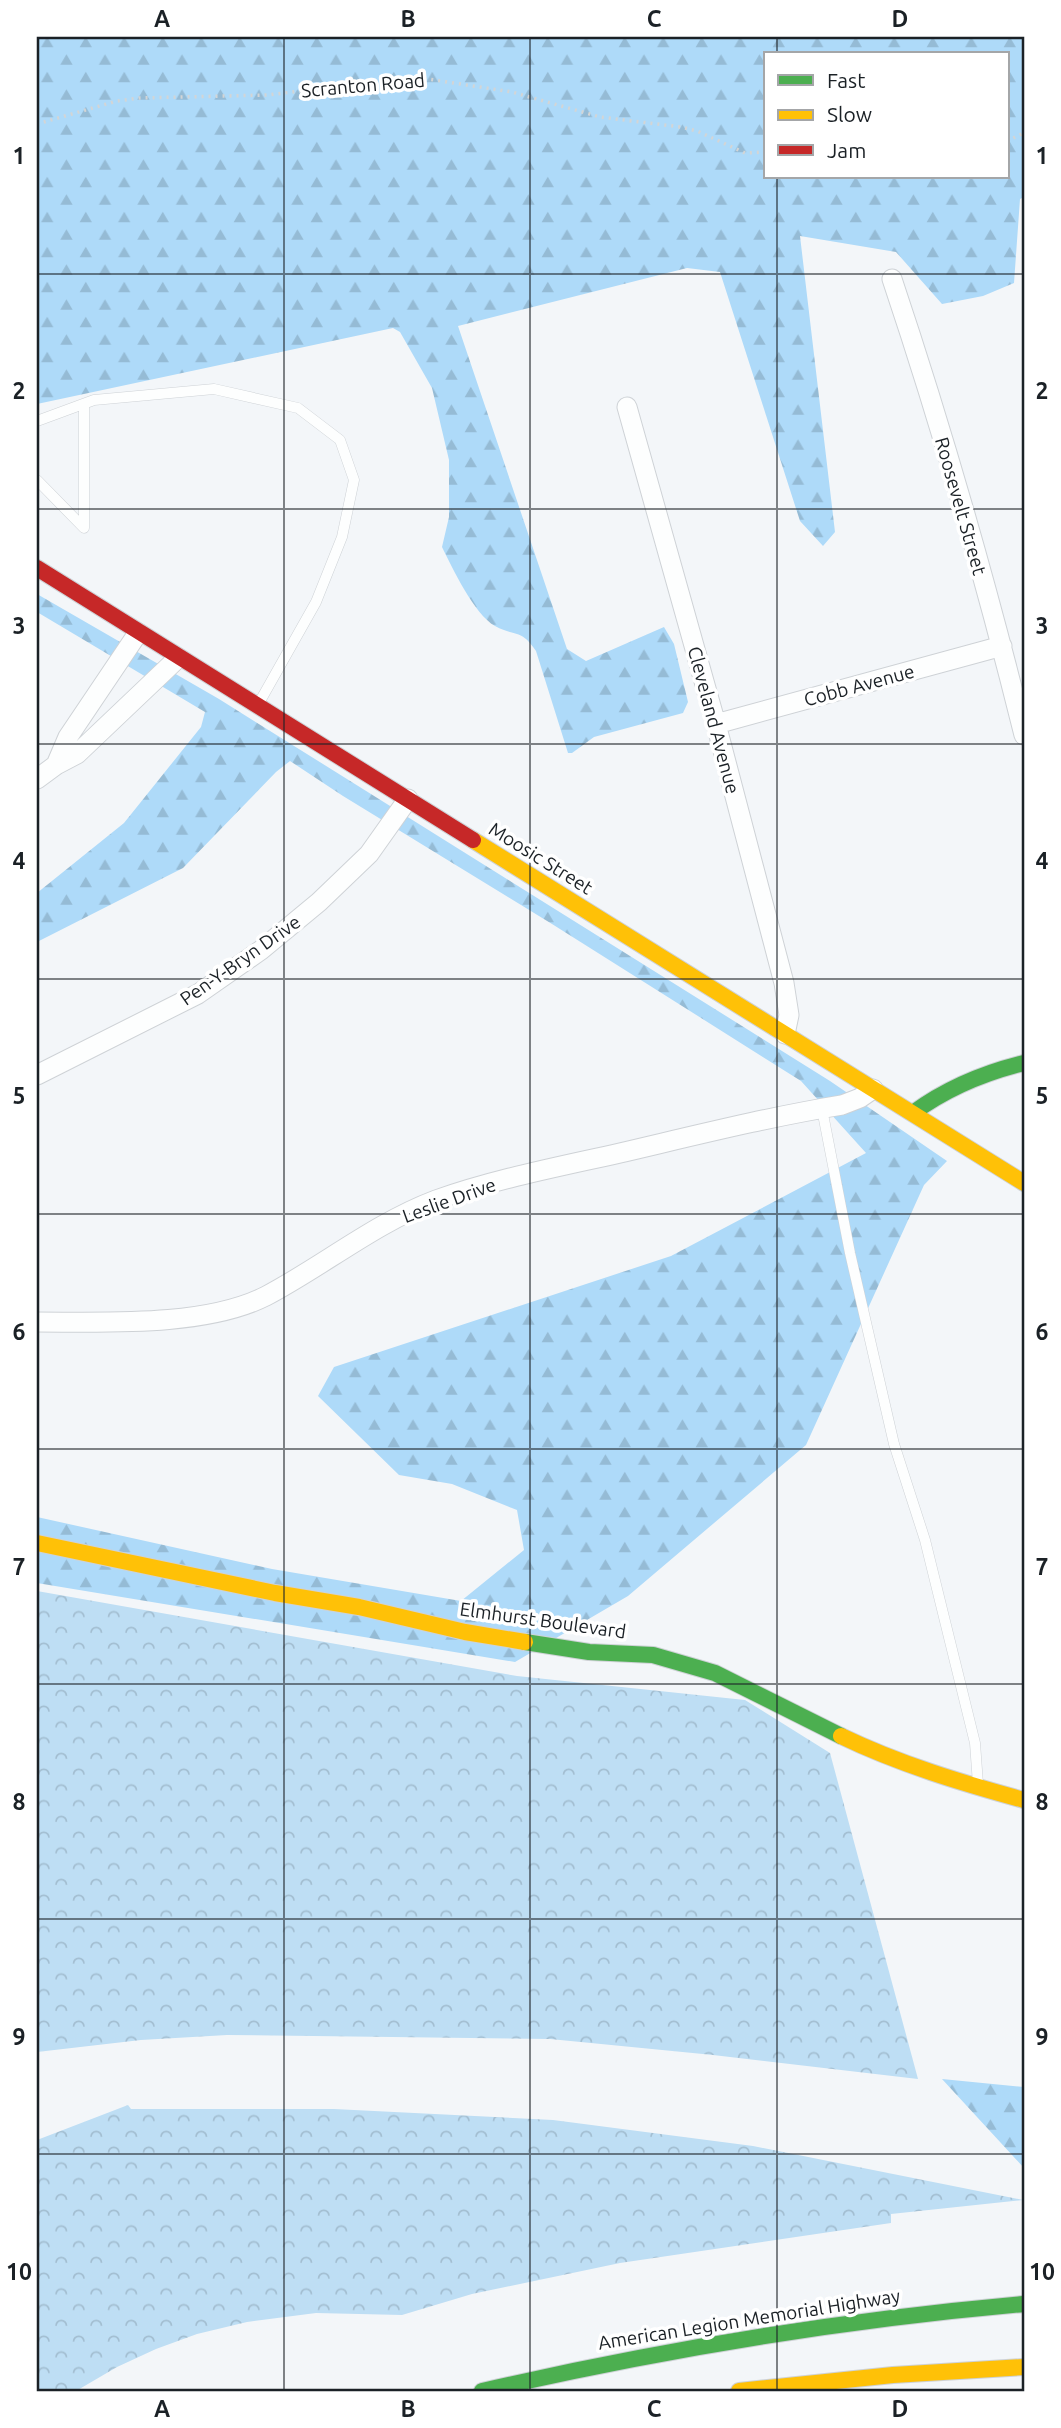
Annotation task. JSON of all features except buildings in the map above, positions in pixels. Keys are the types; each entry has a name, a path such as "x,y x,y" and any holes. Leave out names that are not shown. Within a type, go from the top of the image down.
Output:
{"main road":[{"name":"Moosic Street","path":"37,568 1024,1183"},
{"path":"912,1113 933,1097 982,1073 1024,1063"},
{"name":"Elmhurst Boulevard","path":"37,1543 275,1593 359,1607 465,1632 589,1651 653,1655 715,1673 845,1738 978,1788 1024,1800"},
{"name":"American Legion Memorial Highway","path":"482,2391 624,2360 764,2334 868,2319 1024,2304"},
{"path":"739,2391 893,2375 1024,2367"}],"street":[{"name":"Roosevelt Street","path":"891,279 911,335 1002,646 1024,735"},
{"name":"Cleveland Avenue","path":"627,407 716,724 784,983 789,1015 785,1034"},
{"path":"56,765 68,737 138,632"},
{"name":"Cobb Avenue","path":"716,724 1002,646"},
{"path":"37,779 77,754 178,658"},
{"name":"Pen-Y-Bryn Drive","path":"37,1075 198,994 261,950 319,902 369,854 408,799"},
{"name":"Leslie Drive","path":"37,1322 120,1322 216,1314 264,1297 398,1217 454,1194 587,1160 851,1102 873,1089"}],"lane":[{"path":"37,421 94,400 214,389 299,408 340,440 355,480 342,537 316,602 257,706"},
{"path":"37,480 84,528 84,404"},
{"path":"822,1108 850,1254 894,1444 925,1540 975,1743 978,1788"}],"path":[{"name":"Scranton Road","path":"37,124 117,101 139,98 268,94 415,77 512,92 622,121 681,127 697,131 745,153 764,152"}],"green space":[{"path":"37,37 1024,37 1024,197 1020,199 1014,283 983,296 942,304 896,252 800,236 835,532 823,546 800,521 720,272 687,268 458,326 567,649 586,661 664,627 674,644 688,702 683,713 594,737 568,753 536,651 522,636 495,626 479,612 442,547 449,517 449,460 432,388 400,332 393,328 37,404"},
{"path":"37,594 219,699 830,1081 947,1161 924,1185 806,1445 628,1596 515,1662 37,1583 37,1517 272,1569 461,1601 524,1550 517,1510 452,1484 399,1475 318,1396 334,1367 671,1256 866,1153 801,1081 290,761 276,772 183,868 37,942 37,893 124,823 201,727 205,712 37,612"},
{"path":"37,1591 517,1676 745,1700 830,1753 918,2079 550,2039 227,2035 141,2040 37,2052"},
{"path":"942,2079 1024,2087 1024,2168"},
{"path":"128,2105 131,2109 334,2109 553,2120 753,2146 1023,2200 891,2214 891,2223 620,2263 472,2294 402,2315 316,2313 247,2322 197,2334 156,2349 117,2367 76,2391 37,2391 37,2140"}],"traffic: fast":[{"path":"913,1113 966,1082 1024,1063"},
{"path":"525,1642 589,1652 653,1655 715,1673 841,1736"},
{"path":"482,2391 616,2362 752,2338 887,2319 1024,2304"}],"traffic: slow":[{"path":"473,840 1024,1183"},
{"path":"37,1543 275,1593 359,1607 465,1632 525,1642"},
{"path":"841,1736 931,1772 1024,1800"},
{"path":"739,2391 893,2375 1024,2367"}],"traffic: jam":[{"path":"37,568 473,840"}]}
